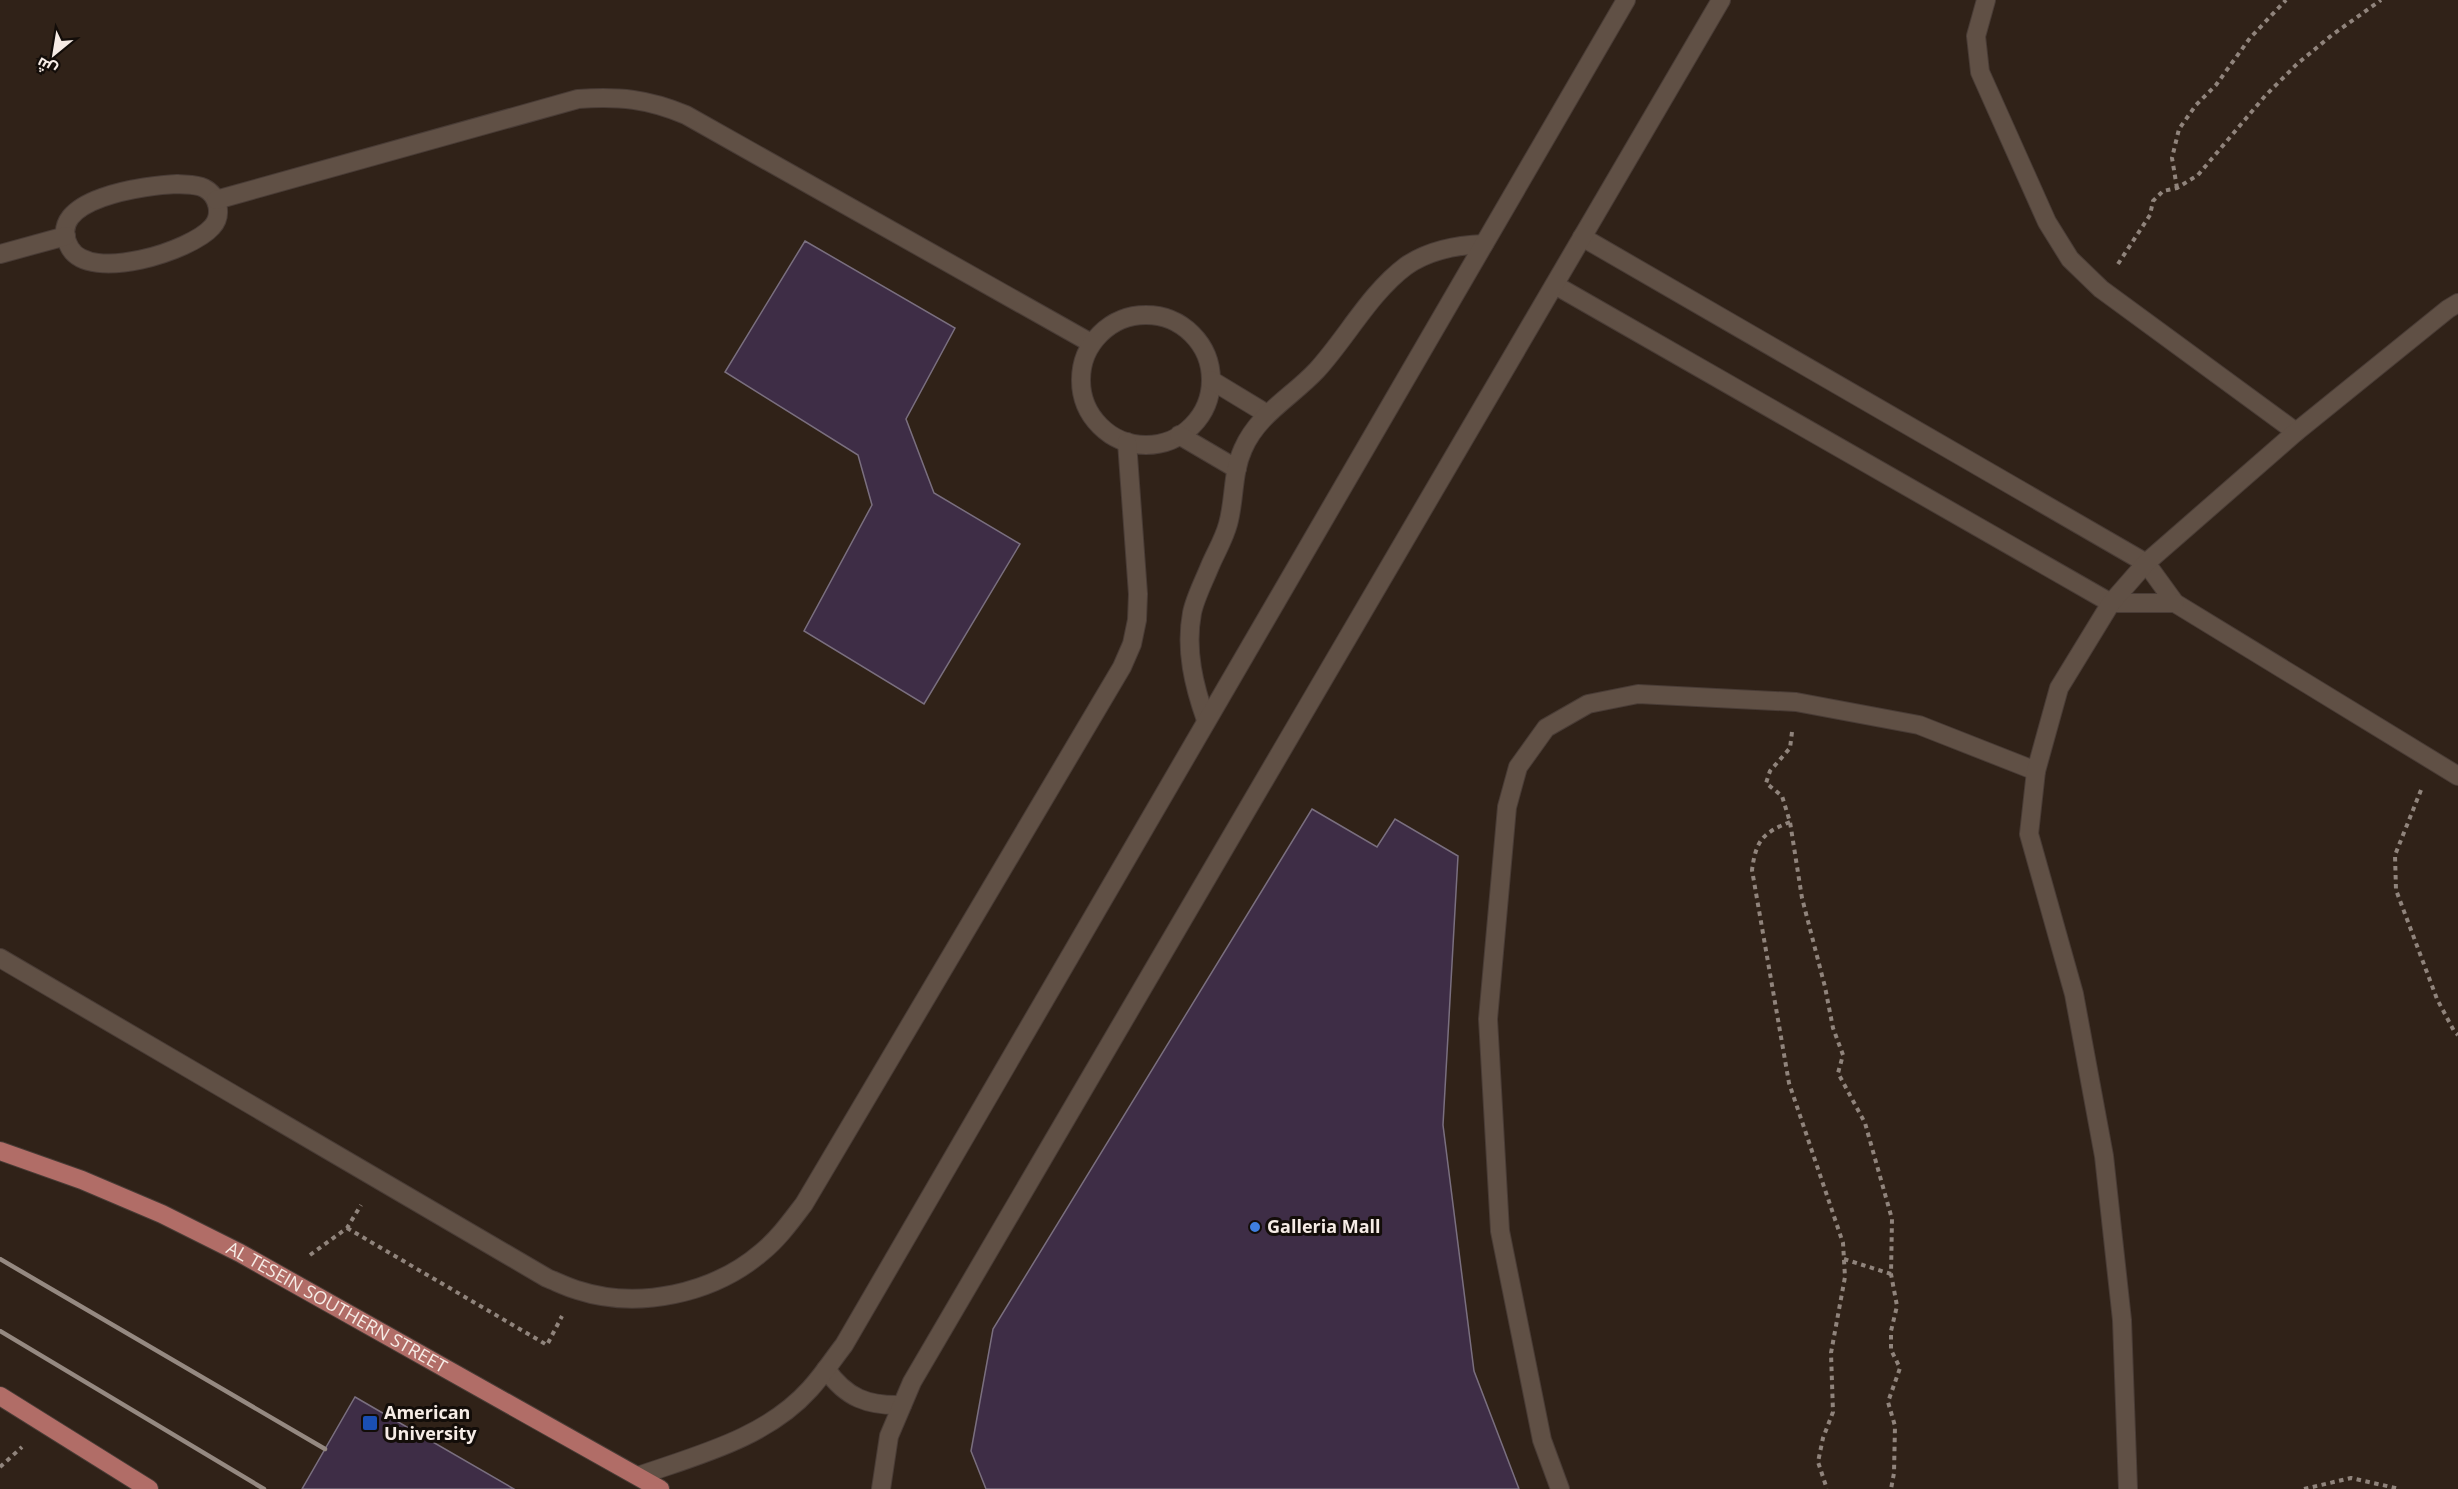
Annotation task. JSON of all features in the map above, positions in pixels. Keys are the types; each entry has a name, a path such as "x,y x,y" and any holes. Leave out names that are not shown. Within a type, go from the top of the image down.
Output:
{"main road":[{"name":"AL TESEIN SOUTHERN STREET","path":"0,1151 82,1180 162,1214 240,1253 660,1489"},
{"path":"0,1396 149,1489"}],"street":[{"path":"638,1476 713,1450 765,1426 809,1390 844,1345 1626,0"},
{"path":"881,1489 889,1436 918,1372 1721,0"},
{"path":"1986,0 1976,36 1980,72 2047,222 2070,259 2102,289 2296,432"},
{"path":"216,200 569,101 604,97 629,98 659,104 686,115 1091,343"},
{"path":"156,185 197,186 211,193 219,210 212,228 180,247 157,256 133,261 92,263 75,254 66,236 67,224 73,214 106,196 131,189 156,185"},
{"path":"0,254 66,236"},
{"path":"1582,237 2146,563 2175,603 2458,776"},
{"path":"1206,720 1192,673 1190,648 1193,611 1228,526 1237,469 1242,450 1253,430 1267,414 1297,390 1318,369 1392,278 1407,266 1443,249 1484,244"},
{"path":"1555,285 2111,603 2175,603"},
{"path":"2128,1489 2122,1320 2104,1155 2073,994 2029,834 2036,771 2060,688 2111,603 2146,563 2296,432 2458,303"},
{"path":"1140,314 1160,316 1178,322 1193,335 1204,350 1211,380 1209,396 1203,412 1193,425 1167,441 1154,444 1127,442 1109,433 1094,419 1084,401 1080,381 1082,362 1091,343 1104,329 1121,319 1140,314"},
{"path":"1211,380 1267,414"},
{"path":"1179,435 1237,469"},
{"path":"0,958 547,1278 577,1290 610,1297 643,1298 676,1294 707,1285 736,1271 762,1252 785,1229 804,1204 1122,667 1132,645 1137,620 1138,594 1127,442"},
{"path":"1560,1489 1542,1440 1499,1220 1488,1019 1507,807 1518,767 1546,728 1588,704 1638,694 1796,702 1919,725 2036,771"},
{"path":"825,1370 846,1392 864,1401 883,1406 902,1405"}],"path":[{"path":"2177,188 2172,158 2179,129 2196,105 2216,85 2250,38 2286,0"},
{"path":"2102,289 2150,214 2153,201 2163,191 2177,188 2198,175 2265,96 2297,64 2332,35 2381,0"},
{"path":"1796,702 1790,748 1770,771 1766,783 1782,796 1790,822 1802,898 1833,1028 1843,1055 1838,1073 1865,1123 1892,1219 1891,1274 1897,1306 1891,1331 1892,1350 1900,1368 1888,1402 1895,1426 1894,1473 1891,1489"},
{"path":"2439,765 2417,795 2395,855 2396,890 2437,999 2454,1032 2458,1035"},
{"path":"1790,822 1769,830 1755,848 1752,870 1789,1083 1843,1243 1845,1277 1832,1353 1833,1412 1823,1438 1818,1462 1827,1489"},
{"path":"280,1277 347,1228 547,1345"},
{"path":"1844,1259 1891,1274"},
{"path":"2304,1489 2351,1478 2400,1489"}],"building":[{"path":"805,241 955,328 906,419 934,493 1020,544 924,704 804,631 872,505 858,455 725,372"},
{"name":"Galleria Mall","path":"1312,809 1377,847 1395,819 1458,856 1443,1125 1474,1371 1519,1489 986,1489 971,1451 993,1329"},
{"name":"American University","path":"355,1397 514,1489 302,1489"}],"railway":[{"path":"0,1259 325,1449"},
{"path":"0,1331 264,1489"}],"place":[{"name":"Galleria Mall","path":"1255,1227"},
{"name":"American University","path":"370,1423"}]}
